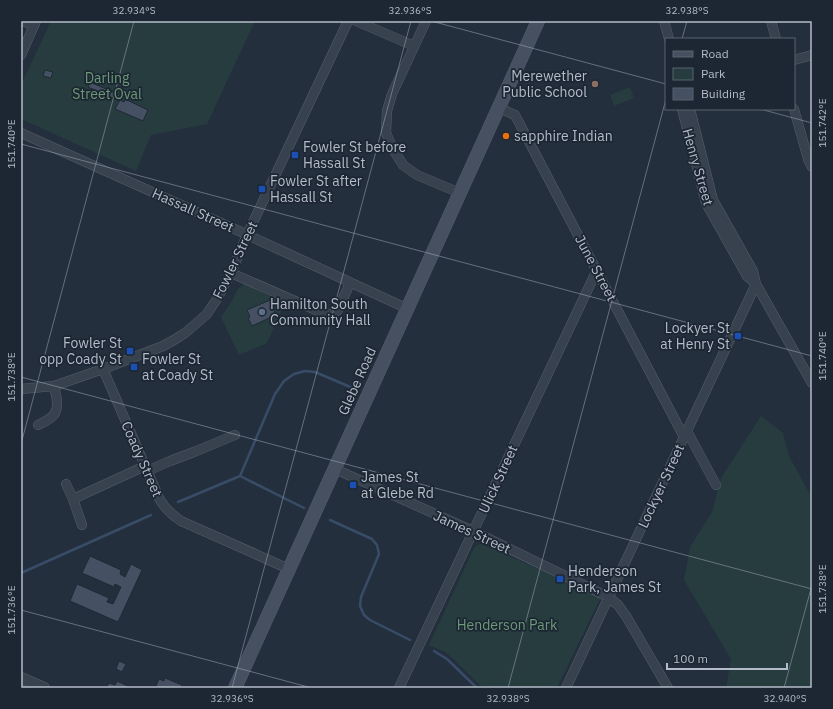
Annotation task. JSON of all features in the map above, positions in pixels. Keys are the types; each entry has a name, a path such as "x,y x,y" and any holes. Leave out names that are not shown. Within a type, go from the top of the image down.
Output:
{"main road":[{"name":"Glebe Road","path":"235,688 538,21"}],"street":[{"path":"21,55 35,24 23,21"},
{"name":"Fowler Street","path":"21,389 54,386 104,369 163,346 185,333 206,315 218,299 232,273 247,235 348,21"},
{"path":"356,21 414,46"},
{"path":"426,21 392,94 387,111 386,133 393,150 403,165 418,175 460,193"},
{"path":"664,21 668,38"},
{"path":"771,21 776,38"},
{"path":"795,60 812,56"},
{"name":"June Street","path":"499,108 515,115 596,270 685,434 716,485"},
{"name":"Henry Street","path":"682,110 706,203 748,276 756,284 812,383"},
{"name":"Henry Street","path":"690,110 713,200 753,271 756,284"},
{"path":"794,110 808,159 812,167"},
{"name":"Hassall Street","path":"21,133 408,309"},
{"name":"Ulick Street","path":"399,688 596,270"},
{"path":"232,273 326,315 333,314 338,310 350,283"},
{"name":"Lockyer Street","path":"566,688 756,284"},
{"name":"Coady Street","path":"104,369 162,505 181,521 290,569"},
{"path":"38,425 54,416 58,405 54,386"},
{"path":"73,499 146,468 170,461 235,435"},
{"name":"James Street","path":"335,469 473,531 608,597 618,605 626,616 668,688"},
{"path":"66,484 82,525"},
{"path":"22,681 44,688"}],"green space":[{"name":"Darling Street Oval","path":"51,21 255,21 207,124 151,135 136,171 21,119 21,85"},
{"path":"630,87 634,98 614,106 610,95"},
{"path":"244,284 285,303 267,343 239,355 221,317 238,289"},
{"path":"761,416 783,433 789,456 812,498 812,688 726,688 731,659 684,580 690,547 712,512 721,478"},
{"name":"Henderson Park","path":"482,544 601,597 557,688 483,688 447,653 429,645 474,548 477,545"}],"building":[{"path":"45,70 53,72 51,78 43,76"},
{"path":"90,82 120,95 117,100 88,87"},
{"path":"125,99 148,110 143,121 115,109 120,100 124,102"},
{"name":"Hamilton South Community Hall","path":"270,300 276,315 252,326 248,318 250,317 247,310"},
{"path":"90,556 121,570 120,574 125,577 131,564 142,570 118,622 70,601 77,584 109,598 107,602 113,604 121,587 115,584 114,587 82,573"},
{"path":"119,661 126,664 122,672 116,669"},
{"path":"165,678 182,685 181,688 160,688 156,686 159,679 164,681"},
{"path":"117,681 132,688 106,688 109,683 115,685"}],"waterway":[{"path":"178,502 240,476 275,394 284,381 294,374 305,371 315,372 355,389"},
{"path":"240,476 304,508"},
{"path":"21,573 151,515"},
{"path":"330,520 372,539 377,545 379,554 361,597 360,606 364,615 370,620 410,640"},
{"path":"434,651 447,659 477,688"}],"place":[{"name":"Merewether Public School","path":"595,84"},
{"name":"sapphire Indian","path":"506,136"},
{"name":"Fowler St before Hassall St","path":"295,155"},
{"name":"Fowler St after Hassall St","path":"262,189"},
{"name":"Hamilton South Community Hall","path":"262,312"},
{"name":"Lockyer St at Henry St","path":"738,336"},
{"name":"Fowler St opp Coady St","path":"130,351"},
{"name":"Fowler St at Coady St","path":"134,367"},
{"name":"James St at Glebe Rd","path":"353,485"},
{"name":"Henderson Park, James St","path":"560,579"}]}
